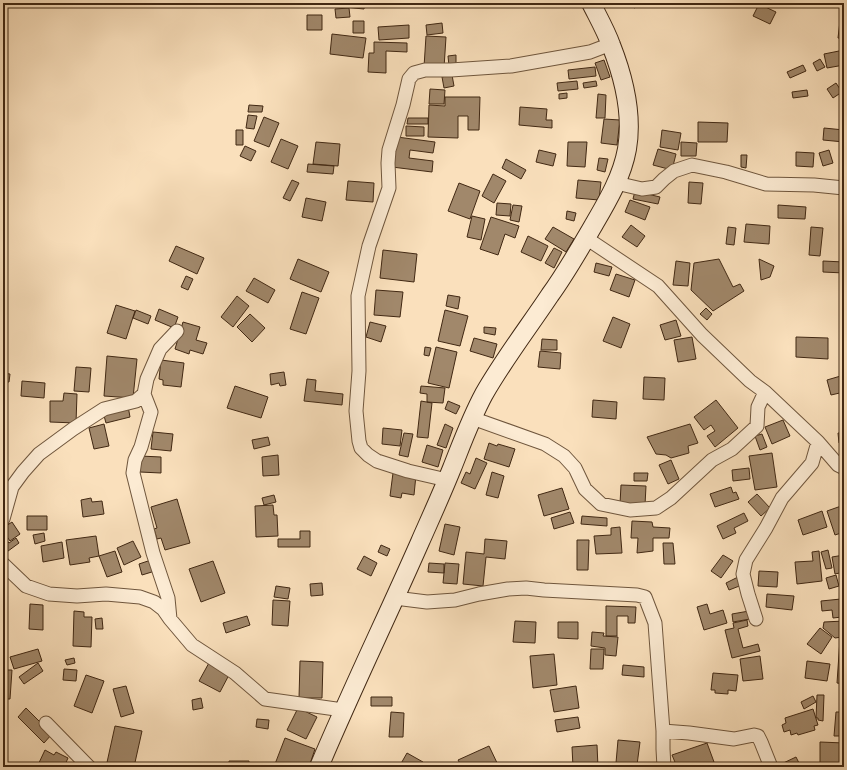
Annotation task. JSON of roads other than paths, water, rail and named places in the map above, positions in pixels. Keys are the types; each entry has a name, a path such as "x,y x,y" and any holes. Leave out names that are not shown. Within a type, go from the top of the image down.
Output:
{"main road":[{"path":"319,767 343,710 395,598 447,480 472,418 484,394 504,361 552,293 607,202 616,183 627,148 627,101 622,78 611,44 591,3"}],"street":[{"path":"447,480 408,471 377,461 368,455 361,448 359,441 356,411 360,371 358,296 370,246 389,188 389,150 403,106 409,79 414,73 425,70 451,70 511,66 590,52 611,44"},
{"path":"616,183 642,189 656,187 674,171 692,165 726,172 766,184 814,185 844,188"},
{"path":"586,238 658,286 702,335 750,381 765,392 818,442 838,465 844,468"},
{"path":"170,619 168,598 153,553 133,474 135,460 141,447 151,412 144,394 146,379 160,349 177,331"},
{"path":"472,418 545,444 564,456 575,468 585,489 601,504 630,510 656,508 671,498 712,460 732,449 757,426 758,406 765,392"},
{"path":"3,519 12,487 39,454 73,429 104,409 136,401 144,394"},
{"path":"756,619 743,574 746,560 766,528 782,498 812,463 818,442"},
{"path":"3,564 26,586 49,594 77,596 106,594 140,596 154,602 163,609 192,645 235,673 265,699 343,710"},
{"path":"395,598 427,602 455,600 508,589 526,588 646,597 655,623 663,731 664,767"},
{"path":"46,723 89,767"},
{"path":"663,731 734,739 754,735 758,736 771,767"}]}
